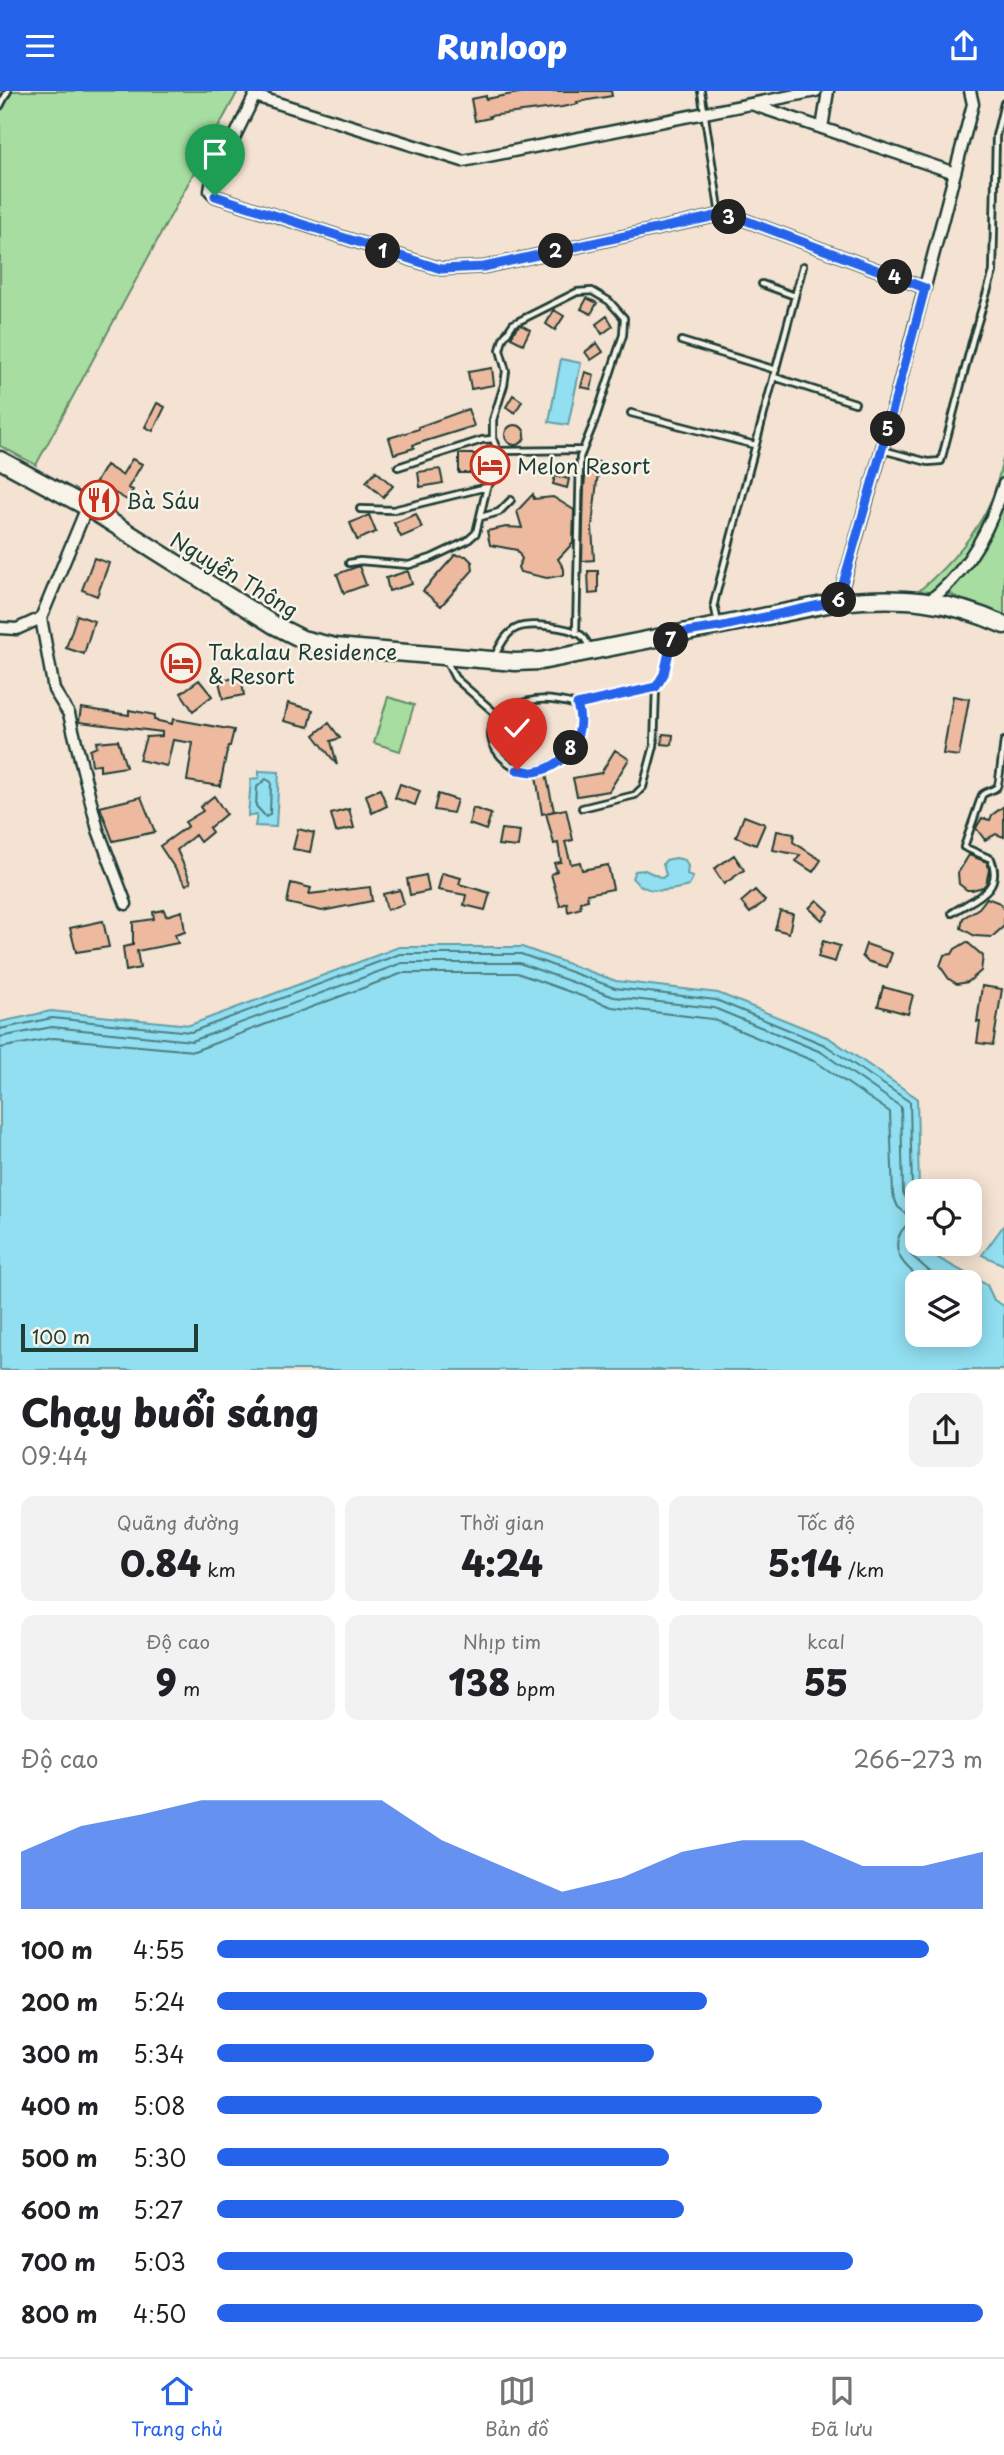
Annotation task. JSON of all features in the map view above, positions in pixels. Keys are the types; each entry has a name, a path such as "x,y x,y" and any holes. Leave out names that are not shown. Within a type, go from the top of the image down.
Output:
{"main road":[{"name":"Nguyễn Thông","path":"0,460 87,507 274,625 302,639 335,647 492,660 541,661 838,601 879,598 929,601 1004,625"}],"street":[{"path":"816,91 463,161 256,93 211,185 211,191 215,196 441,269 484,267 720,215 742,219 925,288"},
{"path":"822,128 828,91"},
{"path":"838,601 973,104 970,91"},
{"path":"751,104 955,173"},
{"path":"929,601 951,582 973,554 990,526 1004,484"},
{"path":"87,507 41,618 54,690 69,714 98,830 127,904"},
{"path":"0,628 17,629 41,618"}],"lane":[{"path":"0,106 8,91"},
{"path":"701,91 720,215"},
{"path":"881,450 928,462 941,461 993,272 996,136 1004,103"},
{"path":"719,627 714,604 716,595 803,266"},
{"path":"762,284 795,296"},
{"path":"349,563 360,561 409,565 467,541 476,533 487,487 499,473 502,462 493,439 494,420 505,377 500,350 507,330 513,324 577,292 592,291 608,301 624,318 623,335 580,457 576,633"},
{"path":"681,341 776,370"},
{"path":"774,377 855,403"},
{"path":"631,413 755,445"},
{"path":"398,467 482,440 493,439"},
{"path":"498,451 583,450"},
{"path":"360,509 393,510 487,487"},
{"path":"481,517 499,512 511,500"},
{"path":"492,660 505,636 518,627 539,626 576,633 583,636 593,652"},
{"path":"583,808 635,795 643,787 654,746 656,687 664,674 673,634"},
{"path":"444,656 455,678 495,713"},
{"path":"495,713 525,701 551,698 577,705 656,687"},
{"path":"495,713 490,736 498,756 517,770 534,772 561,760 575,744 581,724 577,705"},
{"path":"952,913 989,892 993,884 991,859 964,847 982,795 1000,783 999,764 1004,741"}],"green space":[{"path":"0,91 238,91 36,465 0,446"},
{"path":"1004,456 1004,619 950,594 919,591 951,560 986,512"},
{"path":"388,697 414,705 400,751 374,743"}],"water":[{"path":"561,359 581,363 568,425 549,422"},
{"path":"259,771 279,772 276,827 255,826 257,815 248,816 251,779 259,778"},
{"path":"666,860 685,860 688,866 687,875 693,877 689,886 658,891 644,888 632,878 635,871 645,870 662,878 666,875 663,864"},
{"path":"399,947 522,947 616,981 718,993 829,1038 917,1098 919,1179 905,1179 905,1256 936,1256 960,1270 905,1270 905,1347 982,1347 982,1282 987,1285 994,1300 1004,1306 1004,1370 0,1370 0,1022 51,1011 190,1025"},
{"path":"1004,1225 1004,1265 982,1255"}],"building":[{"path":"529,91 611,91 612,96 562,107 489,116 490,118 475,121 471,99"},
{"path":"587,298 597,303 591,314 581,309"},
{"path":"554,310 564,316 555,330 546,324"},
{"path":"607,316 613,326 602,334 596,324"},
{"path":"521,325 530,330 523,344 511,338 516,328"},
{"path":"597,343 603,352 591,360 585,352"},
{"path":"492,368 494,385 471,389 468,372"},
{"path":"585,372 594,375 591,389 581,387"},
{"path":"513,395 522,401 515,413 506,407"},
{"path":"157,403 165,407 153,431 145,427"},
{"path":"468,409 474,426 413,445 414,448 394,454 389,438"},
{"path":"515,425 522,428 525,435 522,442 515,445 508,442 505,435 508,428"},
{"path":"459,454 484,454 484,473 459,473"},
{"path":"132,459 142,464 128,488 133,490 127,500 96,482 106,465 122,475"},
{"path":"587,460 599,462 592,527 594,560 582,561 584,488"},
{"path":"440,469 443,483 420,487 418,472"},
{"path":"376,471 393,486 383,497 366,482"},
{"path":"555,476 569,479 567,488 553,484"},
{"path":"533,494 534,499 553,497 574,510 573,543 558,559 564,569 564,575 547,578 520,572 518,567 522,559 517,550 490,545 487,531 506,527 522,528 517,511"},
{"path":"416,514 422,528 401,537 394,523"},
{"path":"369,515 376,532 357,540 350,523"},
{"path":"455,555 466,556 472,562 473,570 441,606 423,591"},
{"path":"94,558 109,563 97,596 82,590"},
{"path":"359,566 366,585 344,593 337,574"},
{"path":"408,571 412,584 389,591 386,578"},
{"path":"588,571 598,571 598,593 589,594"},
{"path":"77,615 94,621 84,654 66,648"},
{"path":"241,677 244,695 223,699 219,681"},
{"path":"199,680 212,696 193,711 181,693"},
{"path":"953,696 969,699 959,756 943,754"},
{"path":"288,703 313,710 309,727 284,721"},
{"path":"81,708 129,715 129,710 155,715 154,720 172,724 173,719 234,730 220,786 187,781 193,743 173,740 167,766 139,760 146,737 162,736 162,732 79,722"},
{"path":"329,723 340,738 331,741 337,765 314,735"},
{"path":"663,734 673,735 672,745 662,744"},
{"path":"118,740 126,767 100,771 100,764 92,765 90,750 97,747 96,742"},
{"path":"615,750 629,759 609,791 577,796 573,778 601,773"},
{"path":"546,774 554,811 542,814 536,776"},
{"path":"400,784 420,791 415,805 395,798"},
{"path":"380,789 387,806 372,813 366,795"},
{"path":"438,794 457,800 453,813 434,810"},
{"path":"214,796 226,814 209,828 212,832 200,842 195,835 177,850 191,882 186,885 160,846 188,826 185,822 203,811 200,807"},
{"path":"141,797 155,832 113,841 100,807"},
{"path":"1004,806 1004,837 996,834 985,840 976,828 982,818 990,820 992,815"},
{"path":"473,808 491,814 486,830 469,824"},
{"path":"349,809 354,828 336,832 331,814"},
{"path":"566,809 573,840 565,842 571,864 580,862 582,870 608,865 613,889 587,894 588,900 580,902 581,908 568,912 567,903 560,906 551,874 557,871 554,863 561,862 558,843 554,844 546,813"},
{"path":"744,816 765,824 756,845 736,837"},
{"path":"298,829 314,833 310,852 293,849"},
{"path":"501,829 520,831 518,847 498,845"},
{"path":"777,831 794,834 793,842 821,860 813,872 796,861 800,855 773,850"},
{"path":"734,855 744,870 724,884 714,869"},
{"path":"969,855 987,862 989,870 986,884 972,890 959,884 958,873"},
{"path":"442,873 461,878 459,884 490,893 485,910 464,905 466,895 438,890"},
{"path":"426,875 429,891 410,895 407,879"},
{"path":"291,883 311,888 309,894 370,887 372,901 322,911 287,903"},
{"path":"400,890 404,904 387,910 383,894"},
{"path":"755,890 765,901 750,913 741,902"},
{"path":"987,898 1000,903 1004,909 1004,926 992,937 975,936 961,928 963,918 979,908"},
{"path":"817,900 829,911 822,920 809,908"},
{"path":"164,910 166,916 182,911 185,932 175,935 178,943 137,951 140,968 126,971 123,947 133,945 133,922 154,919 153,912"},
{"path":"780,911 793,914 789,933 775,929"},
{"path":"103,921 109,947 76,952 70,928"},
{"path":"823,941 840,946 835,962 818,957"},
{"path":"967,942 983,956 981,971 968,982 957,984 949,979 940,966 944,955 952,954"},
{"path":"866,944 892,953 887,967 867,961 862,956"},
{"path":"982,986 1002,989 993,1045 977,1043"},
{"path":"883,987 913,995 908,1014 878,1006"}],"place":[{"name":"Melon Resort","path":"490,465"},
{"name":"Bà Sáu","path":"99,500"},
{"name":"Takalau Residence & Resort","path":"181,663"}],"route":[{"path":"215,196 441,269 484,267 720,215 742,219 925,288 838,601 719,627 673,634 664,674 656,687 577,705 581,724 575,744 561,760 534,772 517,770"}]}
